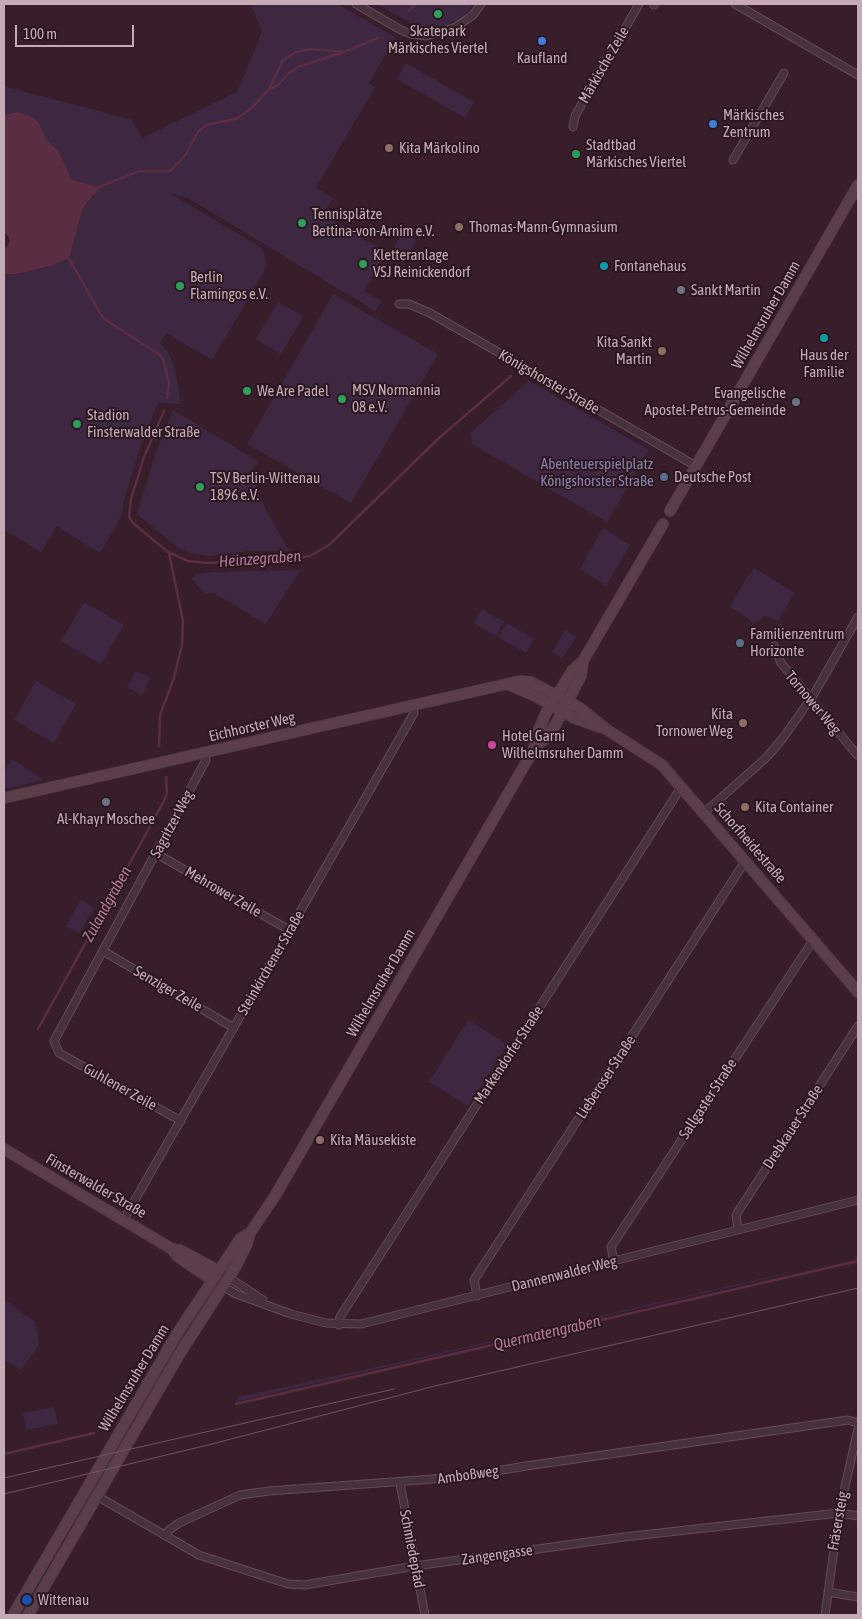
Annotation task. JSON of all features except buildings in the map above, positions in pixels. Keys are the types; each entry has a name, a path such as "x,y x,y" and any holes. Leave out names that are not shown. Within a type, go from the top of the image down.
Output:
{"main road":[{"name":"Wilhelmsruher Damm","path":"670,511 858,186"},
{"name":"Wilhelmsruher Damm","path":"28,1615 179,1355 248,1244 250,1233 275,1196 535,746 536,736 551,705 572,671 583,661 663,524"},
{"name":"Wilhelmsruher Damm","path":"535,746 545,739 568,701 581,676 583,661"},
{"name":"Eichhorster Weg","path":"4,798 520,681 531,682 568,701"},
{"path":"507,684 551,705"},
{"name":"Schorfheidestraße","path":"568,701 606,729 662,765 858,992"},
{"name":"Schorfheidestraße","path":"551,705 585,723 606,729"},
{"name":"Finsterwalder Straße","path":"4,1149 172,1249 177,1256 212,1280"},
{"name":"Wilhelmsruher Damm","path":"13,1615 163,1356 218,1270 240,1239 250,1233"},
{"name":"Finsterwalder Straße","path":"172,1249 180,1250 218,1270"},
{"path":"54,1545 64,1552"}],"street":[{"path":"356,4 401,30 411,34 426,36 447,32 463,24 481,4"},
{"name":"Märkische Zeile","path":"573,127 575,116 639,4"},
{"path":"735,4 858,75"},
{"path":"734,160 784,73"},
{"name":"Königshorster Straße","path":"399,304 409,304 430,313 696,466"},
{"path":"704,812 767,757 784,738 810,700 858,617"},
{"name":"Tornower Weg","path":"774,646 780,663 858,756"},
{"name":"Steinkirchener Straße","path":"124,1219 414,713 412,706"},
{"name":"Sagritzer Weg","path":"58,1053 54,1041 157,854 206,760 205,753"},
{"name":"Markendorfer Straße","path":"339,1325 340,1317 682,786"},
{"name":"Mehrower Zeile","path":"157,854 289,930"},
{"name":"Lieberoser Straße","path":"477,1296 474,1280 746,860"},
{"name":"Sallgaster Straße","path":"614,1261 611,1247 814,939"},
{"name":"Senziger Zeile","path":"103,951 234,1028"},
{"name":"Drebkauer Straße","path":"738,1230 736,1215 858,1026"},
{"name":"Guhlener Zeile","path":"58,1053 181,1121"},
{"name":"Dannenwalder Weg","path":"212,1280 236,1294 291,1314 339,1325 367,1323 858,1200"},
{"name":"Dannenwalder Weg","path":"218,1270 270,1305"},
{"name":"Amboßweg","path":"165,1536 169,1530 179,1523 240,1495 269,1491 400,1483 488,1474 526,1466 848,1420 858,1423"},
{"name":"Fräsersteig","path":"825,1615 839,1512 858,1431"},
{"name":"Schmiedepfad","path":"400,1483 425,1615"},
{"path":"96,1496 165,1536"},
{"name":"Zangengasse","path":"165,1536 199,1555 288,1584 305,1585 415,1566 624,1537 839,1512 858,1516"},
{"path":"828,1592 858,1597"}],"green space":[{"path":"251,4 337,4 395,37 369,83 375,87 316,188 333,198 323,215 386,252 364,291 382,301 375,311 188,198 171,194 262,248 266,260 264,272 212,360 167,333 160,343 168,352 175,369 181,404 158,403 141,445 123,504 122,515 100,553 57,526 41,552 4,530 4,274 16,274 51,266 69,258 83,208 95,195 87,184 72,179 58,150 48,142 38,122 17,112 4,115 4,88 7,87 132,120 142,138 237,92 262,32"},
{"path":"377,4 474,4 459,20 432,29 421,29"},
{"path":"406,63 474,102 465,118 397,79"},
{"path":"402,232 416,240 408,255 394,247"},
{"name":"MSV Normannia 08 e.V.","path":"333,294 438,354 351,503 247,444"},
{"path":"278,302 303,317 281,354 256,339"},
{"name":"Abenteuerspielplatz Königshorster Straße","path":"529,381 649,450 607,522 472,444 470,433"},
{"name":"TSV Berlin-Wittenau 1896 e.V.","path":"173,410 258,461 252,472 262,502 289,551 249,551 210,556 190,553 178,548 137,514 156,452"},
{"path":"603,528 630,545 606,586 580,569"},
{"path":"754,568 794,593 778,621 765,616 753,624 748,618 730,607"},
{"path":"300,570 266,624 214,593 204,594 192,579 196,574 215,572"},
{"path":"84,602 124,625 101,664 61,641"},
{"path":"482,609 504,622 496,636 474,623"},
{"path":"507,623 534,639 526,653 498,637"},
{"path":"565,630 576,637 562,658 552,652"},
{"path":"136,671 150,678 142,695 127,687"},
{"path":"36,681 76,704 54,743 14,720"},
{"path":"12,759 44,780 4,789 4,772"},
{"path":"81,900 94,908 79,933 66,926"},
{"path":"468,1020 507,1045 468,1106 429,1082"},
{"path":"789,1271 782,1275 235,1402 238,1397 400,1362"},
{"path":"208,1293 212,1296 138,1415 135,1413"},
{"path":"4,1299 35,1322 39,1345 21,1370 4,1359"},
{"path":"54,1407 58,1424 26,1430 23,1413"},
{"path":"126,1427 130,1430 78,1521 74,1518"}],"shaded area":[{"path":"17,112 30,116 38,122 48,142 58,150 72,179 99,188 83,208 69,258 51,266 16,274 4,274 4,250 10,242 9,237 4,232 4,115"}],"waterway":[{"path":"409,11 416,4"},
{"path":"97,188 139,171 170,171 186,154 198,132 206,125 236,119 252,108 269,89 283,60 296,52 311,49 344,52 378,38"},
{"path":"269,89 278,85 298,67 341,53"},
{"name":"Heinzegraben","path":"68,257 103,318 160,355 163,359 169,383 167,398"},
{"name":"Heinzegraben","path":"164,411 144,457 131,499 129,517 133,523 168,552 188,561 207,563 295,558 310,556 329,545 439,438 511,376"},
{"name":"Zulandgraben","path":"159,746 160,715 174,678 182,645 183,621 169,553"},
{"name":"Zulandgraben","path":"38,1029 164,801 167,793 166,777"},
{"name":"Quermatengraben","path":"236,1404 858,1261"},
{"name":"Quermatengraben","path":"4,1454 94,1433"}],"tram line":[{"path":"4,1494 208,1445 435,1386 858,1288"},
{"path":"4,1478 394,1389"}],"place":[{"name":"Skatepark Märkisches Viertel","path":"438,14"},
{"name":"Kaufland","path":"542,41"},
{"name":"Märkisches Zentrum","path":"713,124"},
{"name":"Kita Märkolino","path":"389,148"},
{"name":"Stadtbad Märkisches Viertel","path":"576,154"},
{"name":"Tennisplätze Bettina-von-Arnim e.V.","path":"302,223"},
{"name":"Thomas-Mann-Gymnasium","path":"459,227"},
{"name":"Kletteranlage VSJ Reinickendorf","path":"363,264"},
{"name":"Fontanehaus","path":"604,266"},
{"name":"Berlin Flamingos e.V.","path":"180,286"},
{"name":"Sankt Martin","path":"681,290"},
{"name":"Haus der Familie","path":"824,338"},
{"name":"Kita Sankt Martin","path":"662,351"},
{"name":"We Are Padel","path":"247,391"},
{"name":"MSV Normannia 08 e.V.","path":"342,399"},
{"name":"Evangelische Apostel-Petrus-Gemeinde","path":"796,402"},
{"name":"Stadion Finsterwalder Straße","path":"77,424"},
{"name":"Deutsche Post","path":"664,477"},
{"name":"TSV Berlin-Wittenau 1896 e.V.","path":"200,487"},
{"name":"Familienzentrum Horizonte","path":"740,643"},
{"name":"Kita Tornower Weg","path":"743,723"},
{"name":"Hotel Garni Wilhelmsruher Damm","path":"492,745"},
{"name":"Al-Khayr Moschee","path":"106,802"},
{"name":"Kita Container","path":"745,807"},
{"name":"Kita Mäusekiste","path":"320,1140"},
{"name":"Wittenau","path":"27,1600"}]}
